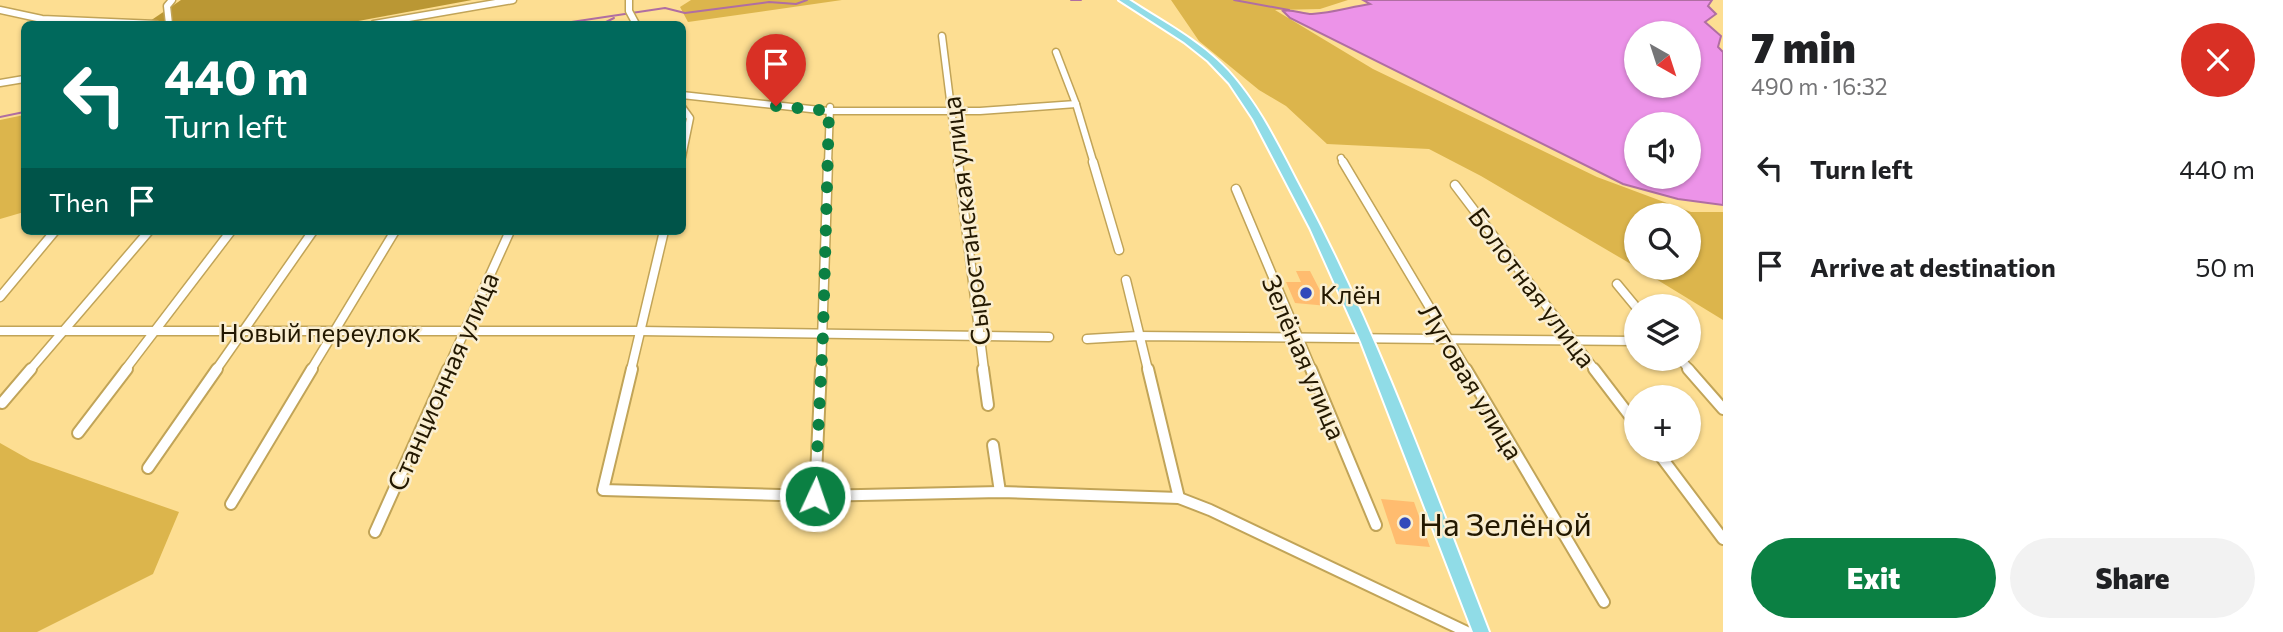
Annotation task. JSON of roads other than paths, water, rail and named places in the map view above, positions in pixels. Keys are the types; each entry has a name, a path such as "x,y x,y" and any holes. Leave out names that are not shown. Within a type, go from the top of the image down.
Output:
{"main road":[{"path":"1123,0 1190,44 1221,69 1242,95 1312,220 1367,338 1481,632"}],"street":[{"path":"169,21 167,6 172,0"},
{"path":"391,21 513,0"},
{"path":"629,0 629,11 634,21"},
{"path":"0,10 42,19 88,21"},
{"name":"Сыростанская улица","path":"942,36 988,405"},
{"path":"1056,52 1076,104 1119,250"},
{"path":"0,83 21,80"},
{"path":"686,95 829,109 952,110 1076,104"},
{"path":"815,496 823,335 829,109"},
{"path":"686,112 690,118 686,138"},
{"name":"Луговая улица","path":"1341,158 1604,602"},
{"name":"Болотная улица","path":"1455,185 1624,408"},
{"name":"Зелёная улица","path":"1236,189 1376,525"},
{"path":"0,297 52,235"},
{"path":"2,403 146,235"},
{"path":"78,433 153,330 228,235"},
{"path":"148,468 310,235"},
{"path":"231,504 393,235"},
{"name":"Станционная улица","path":"375,532 508,235"},
{"path":"663,235 603,490 815,496 1000,492 1179,498 1210,510 1467,632"},
{"path":"1126,280 1179,498"},
{"path":"1617,284 1625,294"},
{"name":"Новый переулок","path":"0,331 640,331 1049,337"},
{"path":"1087,339 1138,336 1624,341"},
{"path":"1690,371 1723,409"},
{"path":"993,445 1000,492"},
{"path":"1665,462 1723,539"}],"waterway":[{"path":"578,21 665,8 685,13 769,2 796,4 807,0"},
{"path":"1071,0 1081,0"},
{"path":"1234,0 1289,10"},
{"path":"608,21 614,18"},
{"path":"0,117 21,113"}],"place":[{"name":"Клён","path":"1306,293"},
{"name":"На Зелёной","path":"1405,523"}]}
